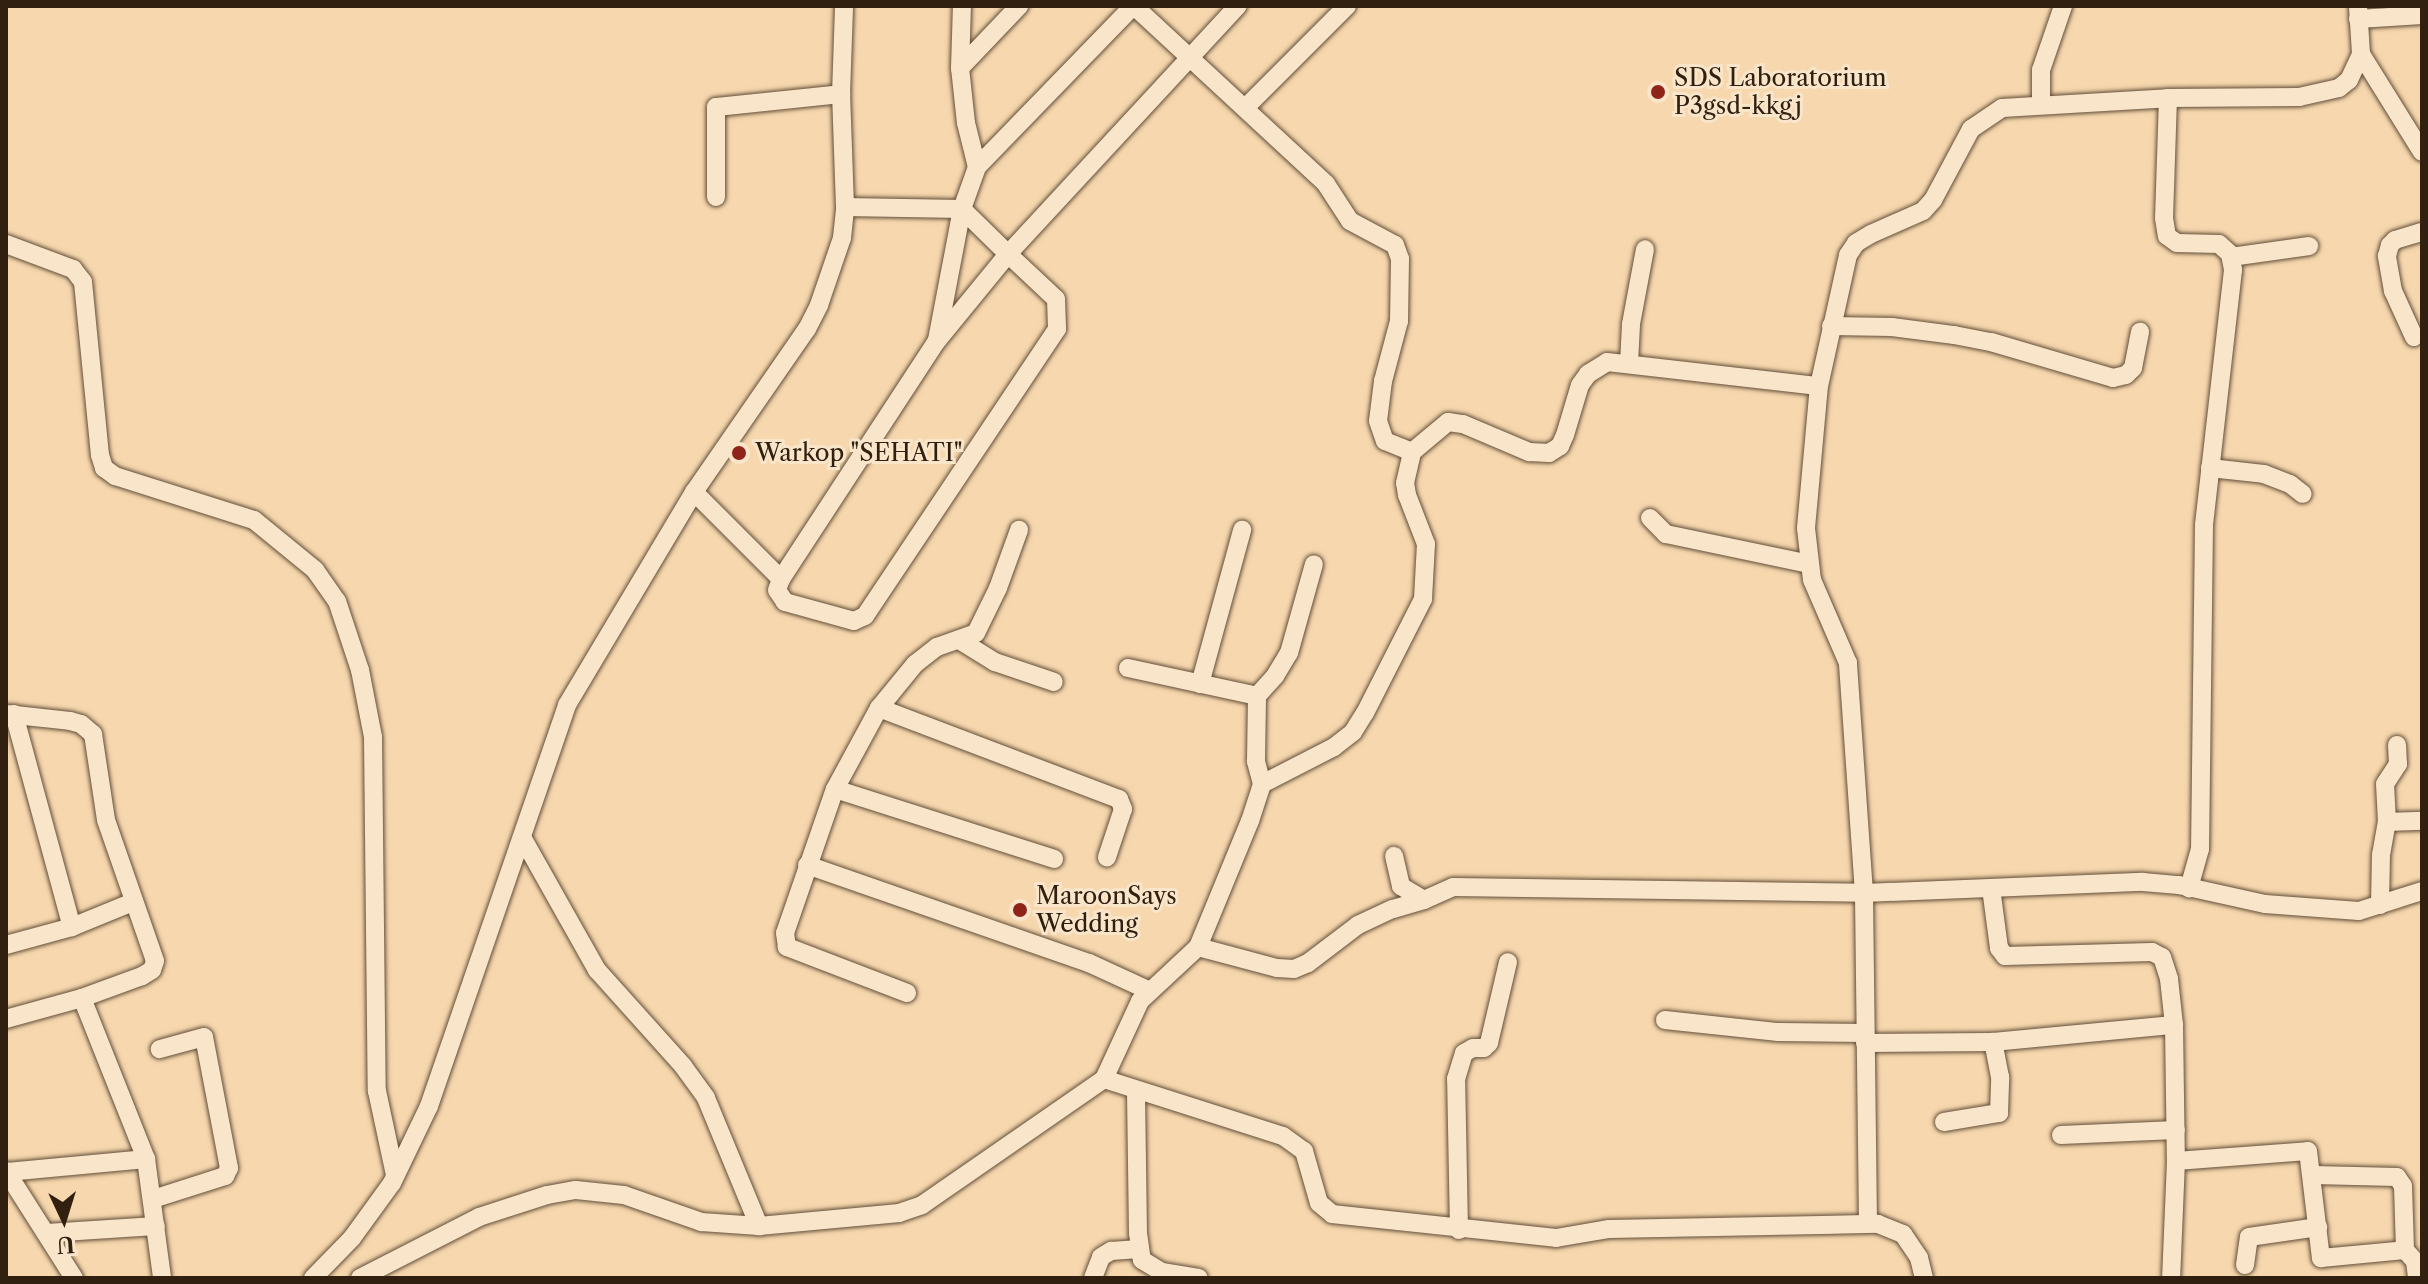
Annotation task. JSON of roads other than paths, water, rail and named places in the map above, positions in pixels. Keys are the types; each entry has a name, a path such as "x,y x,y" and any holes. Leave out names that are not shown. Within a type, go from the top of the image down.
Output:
{"street":[{"path":"313,1278 352,1238 395,1175 429,1106 567,705 694,492 807,329 842,238 845,207 841,94 844,6"},
{"path":"962,6 960,68 966,123 977,167"},
{"path":"960,68 1019,6"},
{"path":"936,342 962,209 977,167 1134,6 1195,52 1245,108 1326,184 1350,221 1395,245 1400,259 1399,321 1383,381 1378,421 1385,441 1412,452"},
{"path":"845,207 962,209 1008,254 1056,299 1057,329 865,616 854,621 785,602 777,590 781,579 936,342 1008,254 1238,6"},
{"path":"1245,108 1347,6"},
{"path":"2041,105 2041,70 2063,6"},
{"path":"2422,15 2358,13 2361,54 2422,152"},
{"path":"1868,1223 1864,893 1848,663 1845,649 1818,599 1809,564 1806,528 1819,386 1848,255 1856,243 1923,211 1971,129 1993,112 2041,105 2168,98 2299,97 2320,93 2349,80 2361,54"},
{"path":"716,197 716,107 841,94"},
{"path":"2168,98 2164,218 2167,236 2177,243 2219,244 2231,257 2233,270 2204,525 2200,849 2189,888"},
{"path":"2414,337 2393,291 2387,256 2395,240 2422,232"},
{"path":"6,244 73,269 83,282 100,455 104,468 115,476 254,520 315,570 337,601 360,670 373,737 377,1091 395,1175"},
{"path":"2231,257 2309,246"},
{"path":"1629,363 1631,324 1645,249"},
{"path":"1831,326 1892,327 1954,335 1991,342 2113,378 2126,375 2133,368 2140,332"},
{"path":"1262,784 1334,747 1353,732 1420,608 1427,579 1426,544 1405,483 1412,452 1448,422 1463,424 1529,452 1549,453 1560,446 1580,385 1588,374 1607,362 1819,386"},
{"path":"2210,468 2264,474 2290,484 2303,494"},
{"path":"694,492 781,579"},
{"path":"1650,518 1666,534 1809,564"},
{"path":"907,993 787,947 785,933 835,789 879,708 915,664 937,647 961,641 976,633 998,588 1019,530"},
{"path":"1200,684 1242,530"},
{"path":"360,1278 479,1217 547,1195 576,1190 624,1195 701,1222 759,1226 899,1213 922,1205 1104,1079 1136,1009 1150,991 1198,947 1250,821 1262,784 1256,761 1257,696 1275,676 1289,653 1314,564"},
{"path":"961,641 995,662 1054,682"},
{"path":"1128,668 1257,696"},
{"path":"879,708 1119,799 1123,809 1107,857"},
{"path":"6,1019 82,998 152,970 154,956 104,812 93,734 81,724 70,721 10,714 72,927"},
{"path":"2380,905 2381,855 2387,822 2385,784 2398,764 2397,745"},
{"path":"835,789 1054,859"},
{"path":"2387,822 2422,821"},
{"path":"522,837 597,970 683,1066 706,1098 759,1226"},
{"path":"1394,856 1401,886 1424,900"},
{"path":"807,865 1089,963 1150,991"},
{"path":"1198,947 1277,968 1294,969 1308,963 1358,925 1453,887 1864,893 2143,882 2265,904 2359,911 2422,891"},
{"path":"1991,888 1999,948 2005,956 2152,952 2162,957 2169,979 2174,1025 2176,1161 2171,1278"},
{"path":"6,945 72,927 133,902"},
{"path":"1459,1230 1456,1079 1464,1053 1473,1048 1484,1048 1489,1043 1508,962"},
{"path":"82,998 146,1159 162,1278"},
{"path":"1665,1020 1865,1038 1993,1042 2174,1025"},
{"path":"153,1199 225,1176 229,1168 204,1037 160,1049"},
{"path":"1944,1122 1999,1113 2000,1077 1993,1042"},
{"path":"1104,1079 1136,1092 1283,1136 1296,1144 1308,1160 1319,1203 1332,1214 1556,1238 1609,1229 1868,1223 1903,1234 1919,1258 1924,1278"},
{"path":"1136,1092 1139,1249 1142,1260 1151,1268 1199,1278"},
{"path":"2061,1135 2176,1130"},
{"path":"2176,1161 2305,1150 2311,1154 2318,1253 2325,1259 2405,1250"},
{"path":"74,1278 6,1171 146,1159"},
{"path":"2313,1175 2397,1177 2403,1186 2405,1250 2415,1261 2417,1278"},
{"path":"47,1233 156,1226"},
{"path":"2245,1265 2245,1244 2249,1237 2318,1227"},
{"path":"1093,1278 1101,1257 1111,1251 1139,1249"}],"place":[{"name":"SDS Laboratorium P3gsd-kkgj","path":"1658,92"},
{"name":"Warkop \"SEHATI\"","path":"739,453"},
{"name":"MaroonSays Wedding","path":"1020,910"}]}
